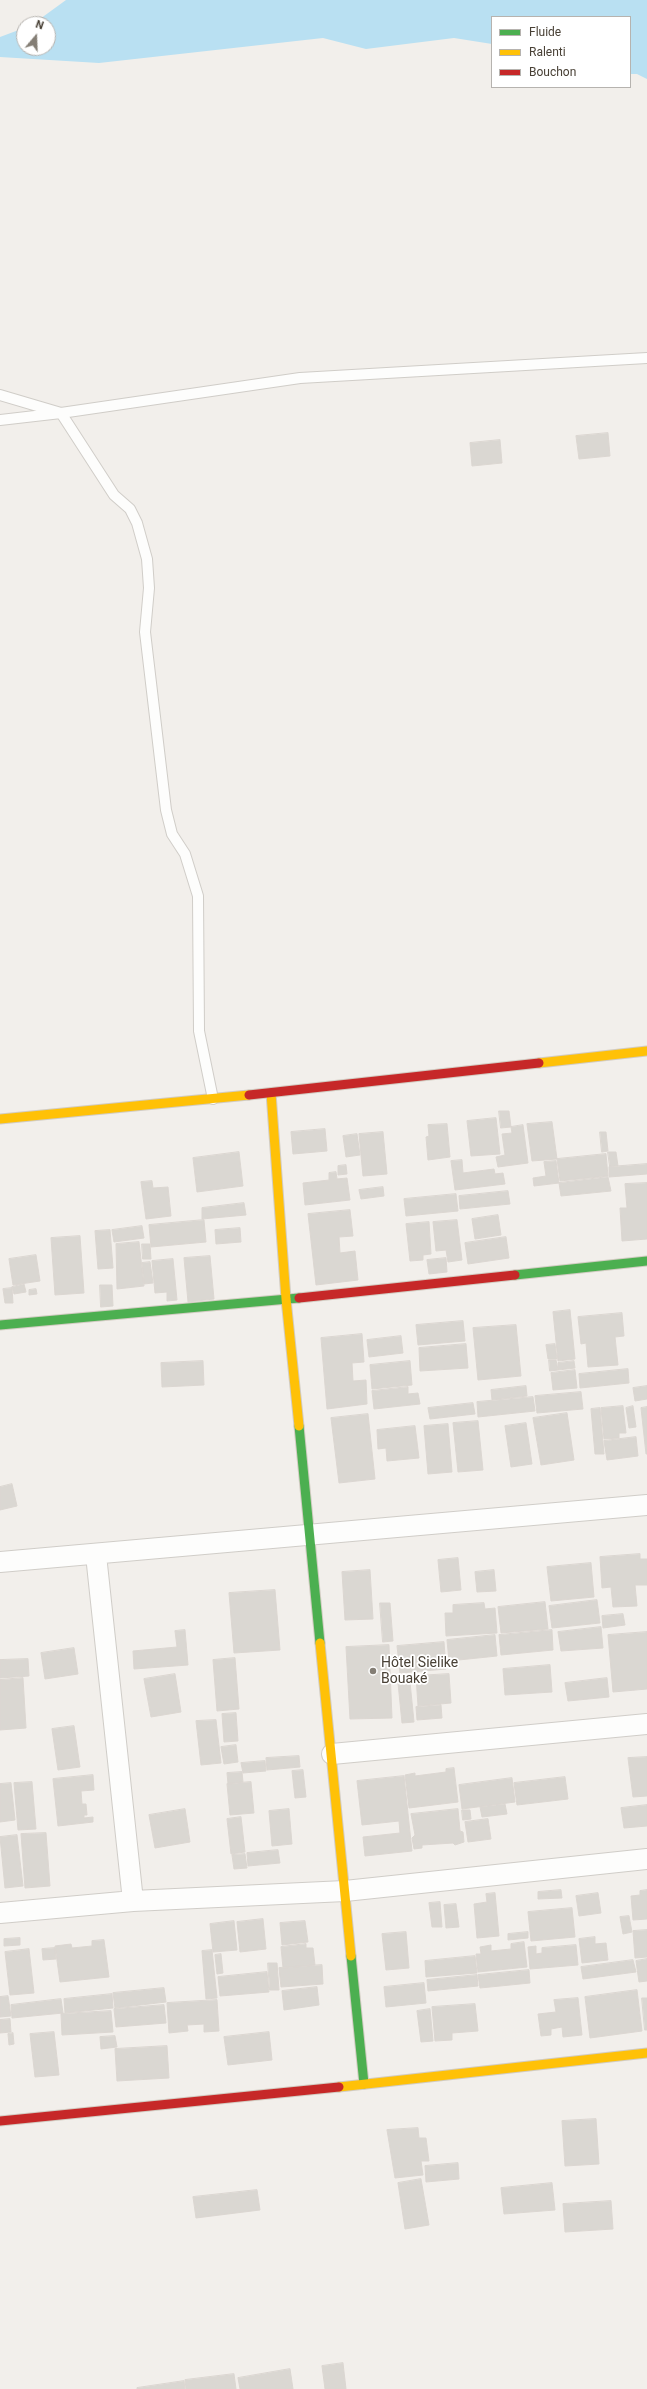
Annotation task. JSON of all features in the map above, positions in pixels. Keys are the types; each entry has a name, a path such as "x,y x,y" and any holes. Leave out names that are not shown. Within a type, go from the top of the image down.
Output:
{"street":[{"path":"0,1119 271,1093 647,1051"},
{"path":"271,1093 286,1298 311,1535 364,2084"},
{"path":"0,1326 647,1261"},
{"path":"0,1562 96,1555 647,1505"},
{"path":"96,1555 133,1901"},
{"path":"332,1754 647,1724"},
{"path":"0,1913 133,1901 345,1891 647,1859"},
{"path":"0,2121 364,2084 647,2053"}],"lane":[{"path":"0,420 61,413 300,378 647,358"},
{"path":"0,395 61,413 114,495 130,509 137,523 147,558 149,588 146,632 166,810 172,834 185,854 198,896 199,1031 213,1099"}],"water":[{"path":"66,0 647,0 647,79 637,74 631,74 631,16 491,16 491,44 454,38 366,49 323,38 99,63 0,57 0,37 16,31 16,56 56,56 56,16 44,16"}],"building":[{"path":"608,433 610,456 579,459 576,436"},
{"path":"500,440 502,463 472,466 470,443"},
{"path":"499,1111 509,1111 511,1127 501,1128"},
{"path":"496,1118 500,1154 471,1156 467,1121"},
{"path":"552,1122 557,1159 532,1161 527,1124"},
{"path":"447,1124 450,1157 428,1160 426,1137 429,1136 428,1125"},
{"path":"523,1125 528,1163 498,1167 496,1157 505,1155 502,1134 512,1133 511,1127"},
{"path":"325,1129 327,1151 293,1154 291,1132"},
{"path":"383,1132 387,1174 363,1176 359,1134"},
{"path":"600,1132 606,1132 608,1151 602,1152"},
{"path":"357,1134 360,1155 346,1157 343,1136"},
{"path":"239,1152 243,1186 197,1192 193,1158"},
{"path":"608,1152 616,1152 618,1166 610,1166"},
{"path":"606,1154 608,1176 560,1181 557,1159"},
{"path":"462,1160 463,1173 494,1169 495,1174 503,1173 505,1184 455,1190 451,1161"},
{"path":"556,1161 559,1183 534,1186 533,1178 546,1176 544,1162"},
{"path":"647,1164 647,1174 609,1177 609,1167"},
{"path":"346,1165 347,1174 338,1175 338,1166"},
{"path":"336,1172 337,1179 347,1178 350,1200 305,1205 303,1183 329,1180 329,1173"},
{"path":"608,1177 611,1191 561,1196 559,1183"},
{"path":"152,1181 153,1188 168,1187 171,1216 146,1219 141,1182"},
{"path":"647,1183 647,1239 622,1241 620,1208 627,1208 625,1184"},
{"path":"383,1187 384,1196 361,1199 359,1190"},
{"path":"508,1191 510,1204 460,1209 459,1196"},
{"path":"456,1194 458,1211 406,1216 404,1199"},
{"path":"244,1203 246,1215 202,1219 202,1208"},
{"path":"350,1210 353,1236 339,1237 340,1253 355,1251 358,1280 316,1285 308,1214"},
{"path":"498,1215 501,1235 475,1239 472,1219"},
{"path":"204,1220 206,1242 151,1247 149,1225"},
{"path":"457,1220 462,1260 448,1262 446,1250 436,1251 433,1222"},
{"path":"429,1222 431,1254 423,1255 423,1260 410,1261 406,1224"},
{"path":"142,1226 144,1238 114,1242 112,1230"},
{"path":"240,1228 241,1242 216,1244 215,1230"},
{"path":"110,1230 113,1268 98,1269 95,1231"},
{"path":"80,1236 84,1293 55,1295 51,1238"},
{"path":"506,1237 509,1258 468,1264 465,1243"},
{"path":"139,1242 144,1286 117,1289 116,1244"},
{"path":"142,1244 150,1244 151,1259 143,1259"},
{"path":"36,1255 40,1281 13,1285 9,1259"},
{"path":"210,1256 214,1299 188,1302 184,1258"},
{"path":"446,1258 447,1272 429,1274 427,1260"},
{"path":"173,1259 177,1300 167,1301 167,1292 155,1293 152,1261"},
{"path":"150,1262 153,1283 144,1284 142,1263"},
{"path":"24,1284 26,1292 14,1294 12,1287"},
{"path":"100,1285 112,1285 113,1306 101,1307"},
{"path":"12,1288 13,1303 5,1303 3,1289"},
{"path":"36,1289 37,1294 29,1295 29,1290"},
{"path":"570,1310 575,1359 558,1361 553,1312"},
{"path":"622,1313 624,1336 615,1337 618,1365 588,1367 586,1343 581,1344 578,1317"},
{"path":"463,1321 465,1341 418,1345 416,1325"},
{"path":"516,1325 521,1376 478,1380 473,1328"},
{"path":"362,1334 364,1362 352,1363 353,1381 366,1380 367,1404 327,1409 321,1338"},
{"path":"401,1336 403,1353 369,1357 367,1340"},
{"path":"466,1344 468,1368 420,1371 419,1348"},
{"path":"555,1344 557,1359 548,1359 546,1345"},
{"path":"549,1360 556,1360 558,1370 550,1371"},
{"path":"203,1361 204,1385 162,1387 161,1363"},
{"path":"410,1361 412,1385 372,1389 370,1365"},
{"path":"574,1361 575,1368 558,1370 558,1363"},
{"path":"628,1369 629,1383 580,1388 579,1374"},
{"path":"575,1370 577,1388 553,1390 551,1373"},
{"path":"526,1386 527,1396 492,1400 491,1390"},
{"path":"647,1386 647,1399 635,1401 633,1388"},
{"path":"408,1387 408,1394 418,1393 420,1404 374,1409 372,1391"},
{"path":"581,1392 583,1409 537,1413 535,1396"},
{"path":"533,1397 535,1411 478,1417 477,1402"},
{"path":"473,1403 475,1414 430,1419 428,1408"},
{"path":"623,1406 626,1433 619,1433 619,1438 604,1439 601,1408"},
{"path":"633,1406 636,1427 629,1428 626,1408"},
{"path":"647,1407 647,1454 646,1454 641,1408"},
{"path":"600,1408 604,1454 595,1454 591,1409"},
{"path":"567,1413 574,1460 541,1465 533,1418"},
{"path":"368,1414 375,1479 339,1483 331,1418"},
{"path":"478,1421 483,1470 458,1472 453,1423"},
{"path":"526,1423 532,1464 511,1467 505,1426"},
{"path":"448,1424 452,1472 428,1474 424,1426"},
{"path":"415,1426 419,1458 387,1461 386,1448 378,1449 377,1430"},
{"path":"636,1437 638,1456 607,1460 604,1441"},
{"path":"12,1484 17,1506 0,1510 0,1487"},
{"path":"640,1554 640,1559 647,1559 647,1585 635,1585 637,1606 613,1607 611,1587 602,1588 600,1557"},
{"path":"458,1558 461,1590 441,1592 438,1560"},
{"path":"591,1563 594,1597 551,1601 547,1567"},
{"path":"370,1570 373,1619 345,1620 342,1572"},
{"path":"494,1570 496,1591 477,1592 475,1572"},
{"path":"275,1590 280,1650 234,1653 229,1593"},
{"path":"597,1600 600,1623 552,1628 549,1606"},
{"path":"545,1602 548,1629 501,1633 498,1607"},
{"path":"380,1603 390,1603 393,1641 383,1642"},
{"path":"484,1603 485,1609 495,1608 497,1633 446,1636 445,1613 453,1613 453,1605"},
{"path":"623,1614 625,1625 603,1628 602,1616"},
{"path":"601,1627 603,1648 561,1651 558,1632"},
{"path":"185,1630 188,1665 134,1669 133,1651 177,1647 175,1631"},
{"path":"552,1630 553,1650 501,1655 499,1635"},
{"path":"647,1632 647,1689 613,1692 608,1635"},
{"path":"495,1635 497,1656 449,1661 447,1640"},
{"path":"444,1642 446,1669 400,1673 397,1646"},
{"path":"389,1645 392,1718 350,1719 346,1647"},
{"path":"74,1648 78,1674 45,1679 41,1653"},
{"path":"235,1658 239,1709 217,1711 213,1660"},
{"path":"28,1659 29,1676 0,1678 0,1660"},
{"path":"550,1665 552,1692 505,1695 503,1669"},
{"path":"175,1674 181,1712 151,1717 144,1679"},
{"path":"449,1674 451,1703 418,1706 416,1676"},
{"path":"23,1678 26,1728 0,1730 0,1680"},
{"path":"607,1678 609,1697 568,1701 565,1683"},
{"path":"410,1682 414,1722 402,1723 398,1683"},
{"path":"441,1705 442,1718 417,1720 416,1707"},
{"path":"236,1713 238,1741 224,1742 222,1714"},
{"path":"216,1720 221,1763 201,1765 196,1721"},
{"path":"74,1726 80,1767 58,1770 52,1729"},
{"path":"236,1745 238,1762 224,1764 221,1747"},
{"path":"299,1756 300,1767 267,1770 266,1758"},
{"path":"647,1757 647,1796 633,1797 628,1758"},
{"path":"265,1761 266,1771 243,1773 241,1763"},
{"path":"454,1768 458,1802 409,1808 405,1775 415,1773 415,1776 446,1772 446,1769"},
{"path":"303,1770 306,1797 295,1798 292,1771"},
{"path":"242,1772 243,1782 228,1784 227,1773"},
{"path":"93,1775 94,1790 81,1791 82,1804 86,1804 87,1815 84,1815 84,1818 93,1817 93,1822 58,1826 53,1779"},
{"path":"404,1776 412,1851 365,1856 363,1837 400,1833 399,1821 362,1825 357,1781"},
{"path":"565,1777 568,1799 517,1805 514,1783"},
{"path":"512,1778 515,1802 462,1809 459,1785"},
{"path":"32,1782 36,1829 18,1830 14,1783"},
{"path":"251,1782 254,1813 230,1815 227,1784"},
{"path":"11,1783 15,1820 0,1822 0,1784"},
{"path":"505,1804 507,1814 482,1817 480,1807"},
{"path":"647,1805 647,1826 624,1828 621,1808"},
{"path":"185,1809 190,1842 155,1848 149,1815"},
{"path":"289,1809 292,1844 272,1846 269,1811"},
{"path":"458,1809 460,1831 463,1832 464,1842 455,1845 453,1843 422,1845 422,1848 414,1849 412,1838 415,1835 411,1814"},
{"path":"462,1810 470,1810 471,1819 463,1820"},
{"path":"241,1817 245,1852 231,1854 227,1819"},
{"path":"488,1819 491,1839 468,1842 465,1822"},
{"path":"46,1833 50,1886 25,1888 21,1834"},
{"path":"17,1835 23,1886 5,1888 0,1837"},
{"path":"278,1850 280,1863 248,1866 247,1853"},
{"path":"245,1854 247,1868 234,1869 232,1855"},
{"path":"561,1890 562,1898 538,1899 538,1892"},
{"path":"647,1890 647,1919 633,1920 631,1896 640,1895 640,1891"},
{"path":"495,1893 499,1936 477,1938 474,1904 487,1902 486,1894"},
{"path":"598,1893 601,1913 579,1916 576,1896"},
{"path":"440,1902 442,1927 432,1927 429,1903"},
{"path":"456,1904 459,1927 446,1928 444,1905"},
{"path":"572,1908 575,1937 531,1941 528,1912"},
{"path":"629,1916 632,1932 623,1934 620,1917"},
{"path":"263,1919 266,1949 240,1952 237,1922"},
{"path":"234,1921 237,1950 213,1952 210,1924"},
{"path":"305,1921 308,1942 282,1945 280,1923"},
{"path":"647,1930 647,1957 635,1958 633,1931"},
{"path":"406,1932 409,1968 386,1970 382,1934"},
{"path":"528,1932 528,1938 508,1940 508,1934"},
{"path":"595,1937 595,1944 606,1943 608,1960 582,1963 579,1939"},
{"path":"20,1938 20,1945 4,1946 4,1939"},
{"path":"104,1940 109,1977 60,1982 55,1946 71,1944 72,1948 92,1946 92,1941"},
{"path":"524,1942 527,1967 478,1972 476,1954 481,1954 480,1947 491,1945 491,1951 511,1949 511,1944"},
{"path":"306,1944 306,1948 313,1948 315,1965 283,1968 281,1947"},
{"path":"576,1945 578,1965 530,1969 528,1947 536,1946 536,1954 542,1953 542,1948"},
{"path":"55,1948 56,1959 43,1960 42,1949"},
{"path":"29,1949 34,1993 10,1995 5,1952"},
{"path":"212,1950 217,1998 206,1999 202,1951"},
{"path":"221,1954 223,1973 217,1974 215,1955"},
{"path":"475,1956 477,1973 426,1977 425,1961"},
{"path":"647,1959 647,1981 639,1982 636,1961"},
{"path":"633,1960 636,1972 583,1979 581,1967"},
{"path":"268,1963 277,1963 279,1990 270,1990"},
{"path":"322,1965 323,1984 281,1987 279,1968"},
{"path":"529,1970 530,1983 480,1988 478,1975"},
{"path":"267,1972 269,1992 220,1996 218,1977"},
{"path":"477,1975 478,1986 428,1991 427,1980"},
{"path":"424,1983 426,2003 386,2007 384,1987"},
{"path":"317,1987 319,2005 284,2010 282,1991"},
{"path":"164,1988 166,2002 115,2008 113,1993"},
{"path":"637,1990 642,2031 590,2038 585,1997"},
{"path":"112,1994 113,2008 65,2013 64,1999"},
{"path":"8,1996 11,2016 0,2017 0,1997"},
{"path":"578,1998 582,2035 563,2037 562,2027 551,2029 551,2035 541,2036 538,2014 556,2012 554,2000"},
{"path":"642,1998 647,1998 647,2030 645,2030"},
{"path":"61,1999 63,2013 12,2018 11,2005"},
{"path":"217,2000 219,2031 204,2032 204,2024 187,2025 188,2031 169,2033 167,2003"},
{"path":"475,2004 478,2031 452,2033 452,2040 435,2041 432,2007"},
{"path":"164,2005 166,2023 116,2027 114,2009"},
{"path":"430,2009 433,2041 421,2042 417,2011"},
{"path":"111,2011 113,2032 62,2035 61,2014"},
{"path":"10,2019 11,2032 0,2033 0,2020"},
{"path":"54,2032 59,2075 35,2077 30,2034"},
{"path":"269,2032 272,2060 228,2065 224,2037"},
{"path":"13,2033 14,2044 9,2045 8,2034"},
{"path":"115,2036 117,2047 101,2049 100,2037"},
{"path":"167,2046 169,2078 117,2081 115,2049"},
{"path":"596,2119 599,2164 565,2166 562,2121"},
{"path":"418,2128 419,2138 426,2138 429,2161 421,2161 423,2175 395,2178 387,2130"},
{"path":"458,2163 459,2179 426,2182 425,2166"},
{"path":"421,2179 429,2225 405,2229 398,2183"},
{"path":"552,2183 555,2210 504,2214 501,2188"},
{"path":"257,2190 260,2210 196,2218 193,2197"},
{"path":"611,2201 613,2229 565,2232 563,2204"},
{"path":"343,2363 346,2389 325,2389 322,2366"},
{"path":"290,2369 293,2389 240,2389 238,2378"},
{"path":"234,2374 236,2389 186,2389 185,2380"},
{"path":"184,2381 185,2389 137,2389 137,2388"}],"traffic: fast":[{"path":"515,1275 647,1261"},
{"path":"0,1325 299,1298"},
{"path":"299,1426 320,1643"},
{"path":"351,1956 364,2084"}],"traffic: slow":[{"path":"539,1063 647,1051"},
{"path":"271,1093 286,1299 299,1426"},
{"path":"0,1119 249,1095"},
{"path":"320,1643 351,1956"},
{"path":"339,2087 647,2053"}],"traffic: jam":[{"path":"249,1095 539,1063"},
{"path":"299,1298 515,1275"},
{"path":"0,2121 339,2087"}],"place":[{"name":"Hôtel Sielike Bouaké","path":"373,1671"}]}
